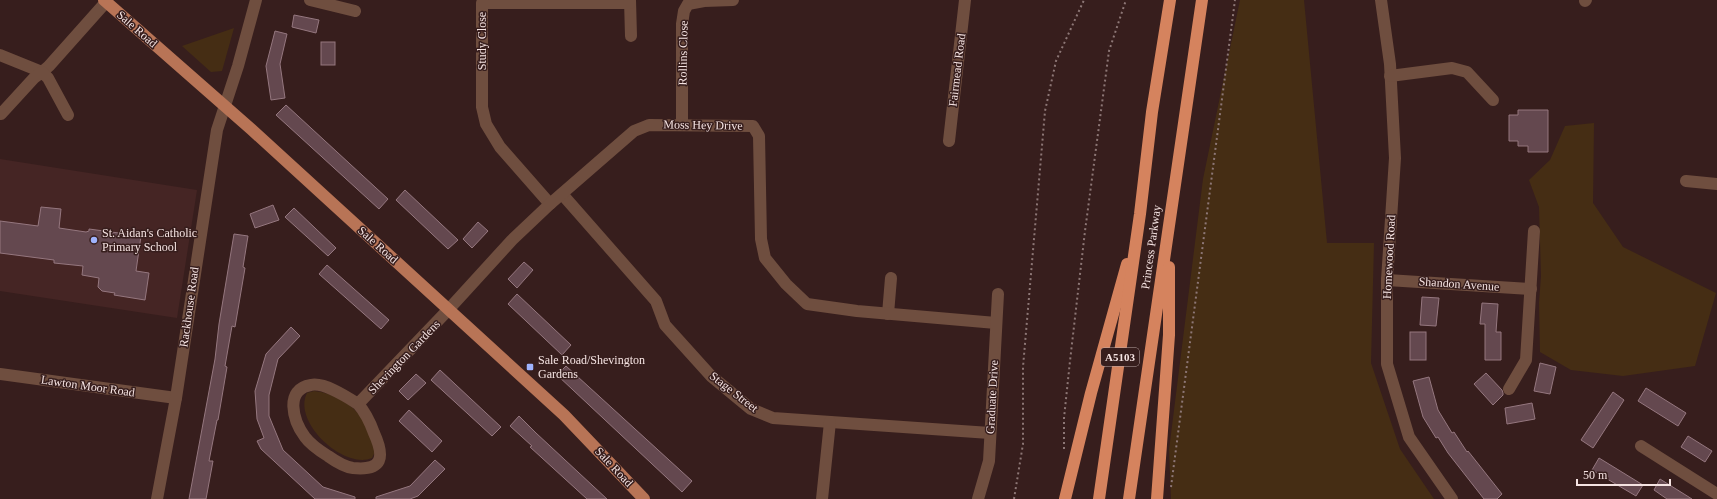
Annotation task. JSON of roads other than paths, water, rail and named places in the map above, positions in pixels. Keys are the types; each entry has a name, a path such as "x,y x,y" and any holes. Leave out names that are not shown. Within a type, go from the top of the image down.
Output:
{"highway":[{"name":"Princess Parkway","path":"1099,499 1140,214 1152,112 1170,0"},
{"name":"Princess Parkway","path":"1129,499 1202,0"},
{"path":"1065,499 1091,393 1140,214"},
{"path":"1157,499 1169,335 1168,226"}],"main road":[{"name":"Sale Road","path":"105,1 224,105 564,415 644,499"}],"street":[{"name":"Rackhouse Road","path":"157,499 176,398 217,130 238,66 256,0"},
{"path":"310,0 355,11"},
{"name":"Rollins Close","path":"682,125 682,24 684,11 688,4 704,0 734,0"},
{"name":"Fairmead Road","path":"949,140 965,0"},
{"name":"Homewood Road","path":"1381,0 1390,76 1395,158 1387,280 1387,364 1409,437 1452,499"},
{"path":"1,114 34,78 49,66 105,1"},
{"name":"Study Close","path":"550,204 500,147 486,124 482,107 482,3 630,2 631,36"},
{"path":"0,55 42,72 48,78 68,114"},
{"path":"1390,76 1452,68 1467,72 1493,100"},
{"name":"Moss Hey Drive","path":"449,309 512,240 550,204 634,131 649,124 753,126 759,136 761,239 765,258 786,284 807,304 888,314 996,322"},
{"path":"1686,181 1717,184"},
{"name":"Stage Street","path":"562,194 656,301 665,325 711,376 751,409 773,418 990,433"},
{"path":"1509,389 1526,360 1532,289 1534,231"},
{"path":"888,314 891,278"},
{"name":"Shandon Avenue","path":"1387,280 1532,289"},
{"name":"Graduate Drive","path":"978,499 989,461 998,294"},
{"name":"Shevington Gardens","path":"358,404 449,309"},
{"name":"Lawton Moor Road","path":"0,374 176,398"},
{"name":"Shevington Gardens","path":"312,384 338,392 358,404 366,414 380,446 380,460 374,466 368,468 351,468 336,461 319,450 305,437 295,417 293,400 300,388 312,384"},
{"path":"822,499 830,422"},
{"path":"1641,446 1717,494"}],"place":[{"name":"St. Aidan's Catholic Primary School","path":"94,240"},
{"name":"Sale Road/Shevington Gardens","path":"530,367"}]}
